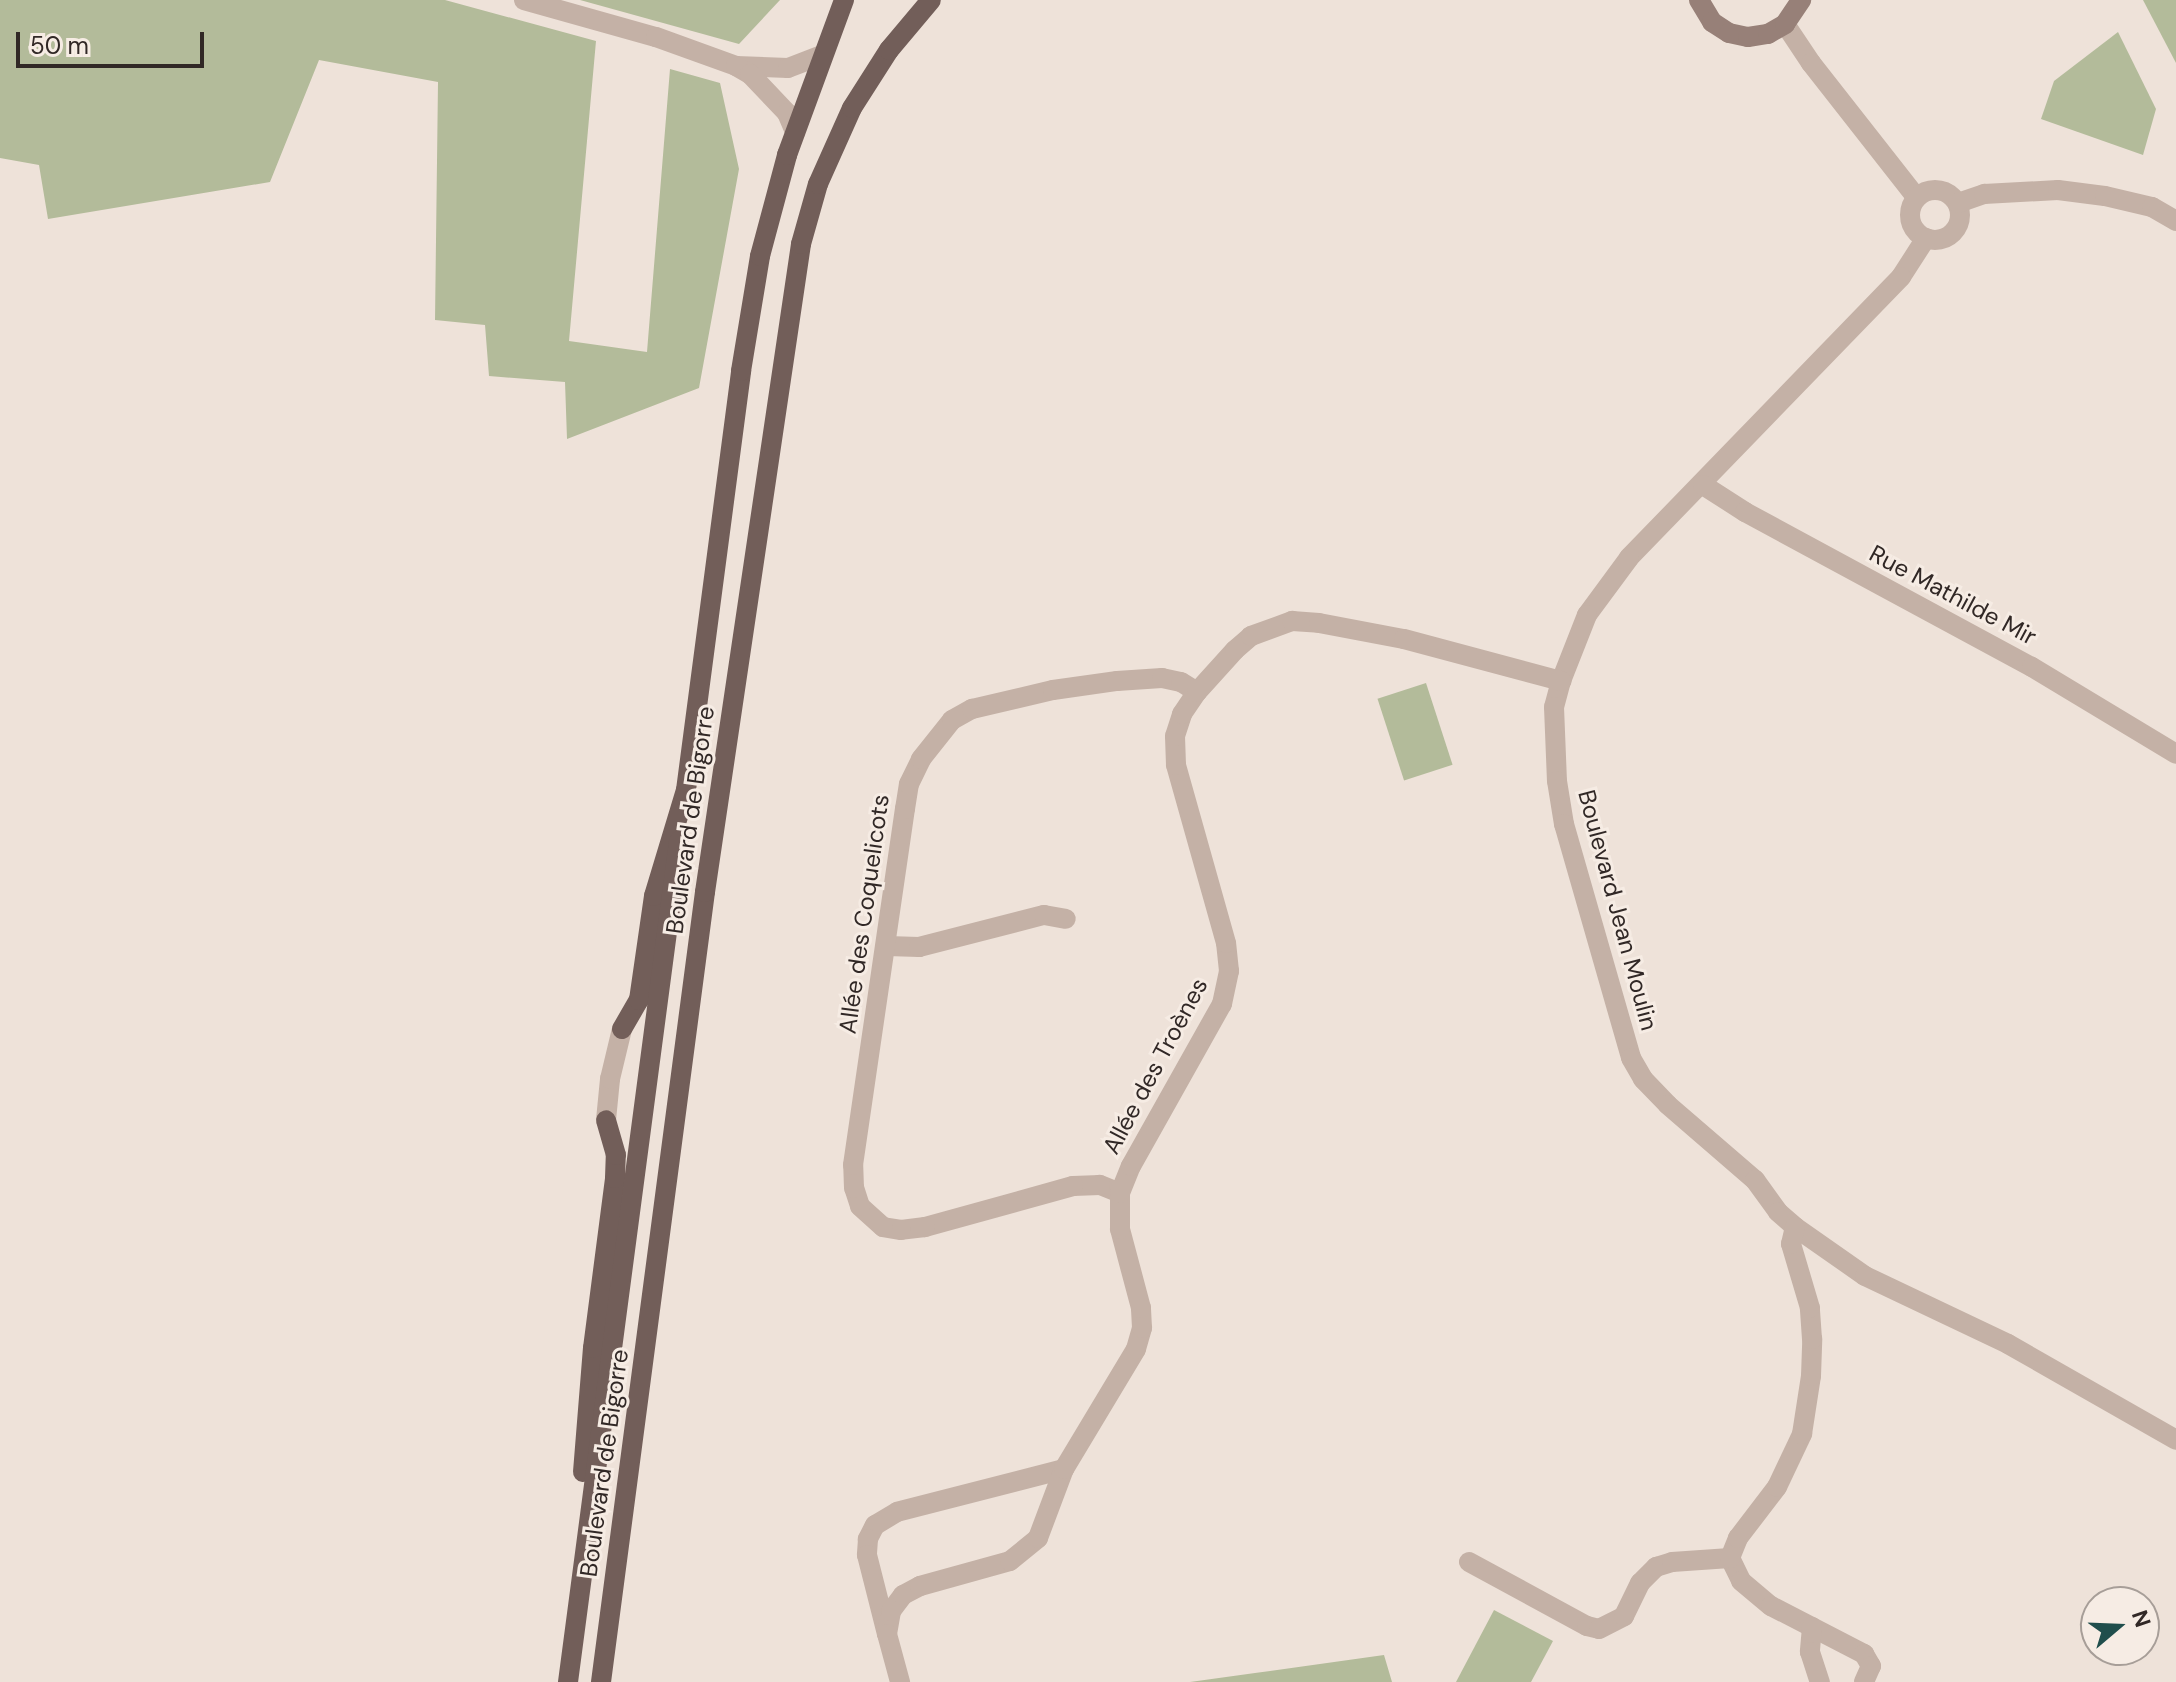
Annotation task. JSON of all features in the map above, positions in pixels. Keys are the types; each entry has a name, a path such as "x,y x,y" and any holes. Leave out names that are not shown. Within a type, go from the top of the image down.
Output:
{"main road":[{"path":"622,1029 639,1000 654,896 686,790 760,256 795,132 844,0"},
{"name":"Boulevard de Bigorre","path":"601,1682 705,892 801,244 818,184 852,108 889,50 931,0"},
{"path":"1699,0 1712,22 1729,33 1748,37 1768,34 1785,24 1801,0"},
{"name":"Boulevard de Bigorre","path":"567,1682 686,790"},
{"path":"567,1682 593,1348 615,1178 616,1155 606,1120"}],"street":[{"path":"524,0 656,37 736,66 750,74 787,113 795,132"},
{"path":"1785,24 1811,63 1916,197"},
{"path":"736,66 788,68 822,55"},
{"path":"1940,190 1958,203 1960,214 1956,230 1943,239 1926,238 1910,220 1916,197 1923,192 1940,190"},
{"path":"1958,203 1984,194 2058,190 2152,207 2176,221"},
{"name":"Boulevard Jean Moulin","path":"1926,238 1901,277 1608,582 1587,615 1554,707 1554,738 1564,824 1631,1058 1643,1079 1668,1105 1740,1165 1795,1227 1865,1276 2008,1344 2176,1440"},
{"name":"Rue Mathilde Mir","path":"1703,485 1745,512 2032,667 2176,754"},
{"path":"1197,692 1235,650 1273,626 1292,621 1333,625 1404,639 1561,681"},
{"name":"Allée des Coquelicots","path":"1120,1193 1100,1185 1073,1186 925,1227 901,1230 883,1227 860,1206 854,1188 853,1165 909,784 921,759 952,720 995,702 1117,681 1162,678 1181,682 1197,692"},
{"name":"Allée des Troènes","path":"1064,1469 1136,1349 1142,1328 1141,1308 1120,1229 1120,1193 1131,1166 1228,989 1226,943 1176,765 1175,736 1182,714 1197,692"},
{"path":"887,946 919,947 1044,915 1066,919"},
{"path":"606,1120 610,1079 622,1029"},
{"path":"1795,1227 1791,1244 1810,1308 1811,1376 1807,1408 1792,1459 1777,1487 1738,1538 1730,1558 1741,1581 1757,1596 1869,1659 1870,1673 1864,1682"},
{"path":"887,1634 891,1611 903,1595 920,1586 1010,1561 1026,1550 1038,1538 1047,1519 1064,1469"},
{"path":"900,1682 867,1555 868,1539 875,1525 897,1512 1064,1469"},
{"path":"1469,1562 1587,1626 1599,1629 1609,1627 1624,1616 1640,1583 1656,1567 1672,1562 1730,1558"},
{"path":"1812,1627 1810,1652 1820,1682"}],"green space":[{"path":"0,0 445,0 596,41 569,341 647,352 670,69 720,83 739,169 699,388 567,439 565,382 489,376 485,325 435,320 438,82 319,60 270,182 48,219 39,165 0,158"},
{"path":"580,0 780,0 739,44"},
{"path":"2143,0 2176,0 2176,63"},
{"path":"2118,32 2156,109 2143,155 2041,119 2054,81"},
{"path":"1426,683 1453,765 1404,781 1377,699"},
{"path":"1494,1610 1553,1641 1531,1682 1456,1682"},
{"path":"1384,1655 1392,1682 1190,1682 1255,1673"}]}
